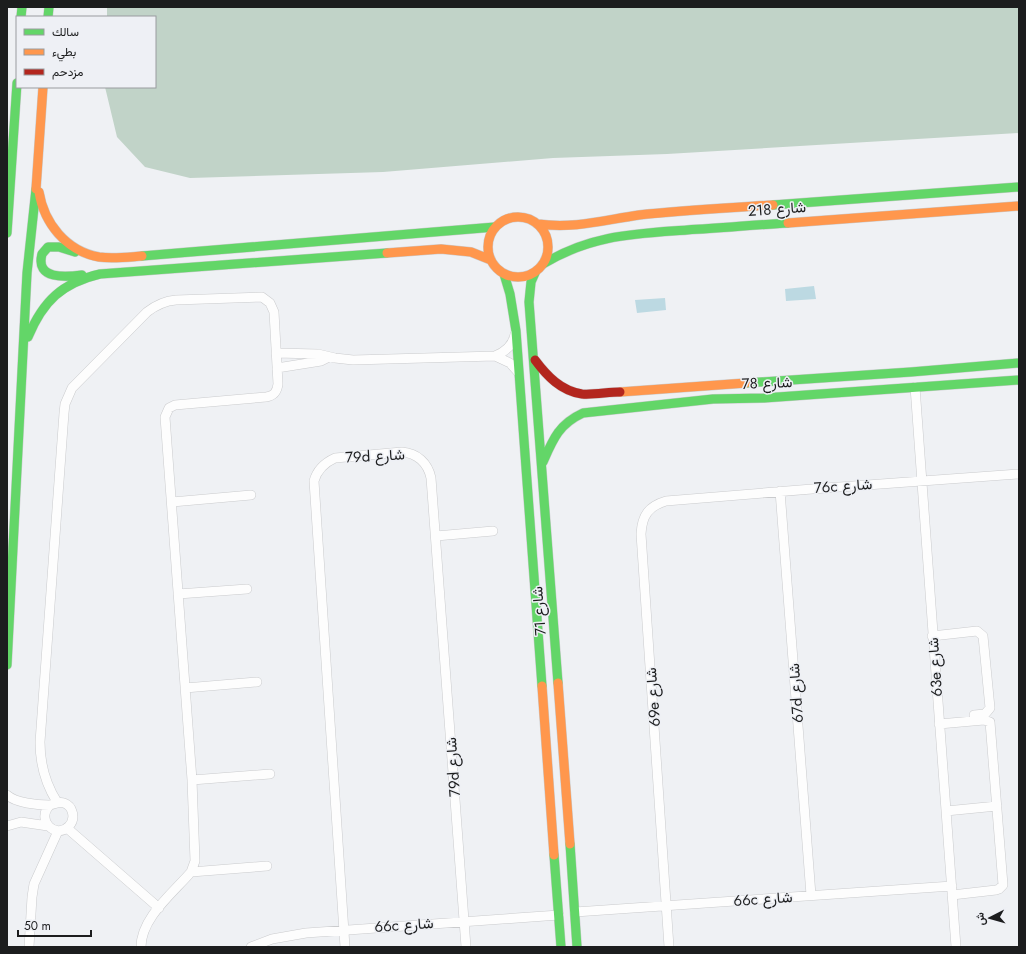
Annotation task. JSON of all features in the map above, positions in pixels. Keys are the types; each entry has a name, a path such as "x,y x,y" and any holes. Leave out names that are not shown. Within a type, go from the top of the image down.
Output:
{"main road":[{"path":"7,233 17,88"},
{"path":"7,665 27,273 38,175 44,88"},
{"path":"38,175 41,205 50,223 60,236 73,246 95,256"},
{"path":"538,224 554,227 570,227 642,215 1019,187"},
{"name":"شارع 218","path":"543,264 580,244 642,233 1019,206"},
{"path":"516,216 528,218 538,224 542,228 548,240 548,252 543,264 534,273 519,278 508,276 498,270 488,255 489,237 495,227 505,220 516,216"},
{"path":"491,260 471,252 441,249 100,274 54,276 45,272 42,268 40,258 43,252 48,248 55,246 95,256 119,258 495,227"},
{"name":"شارع 71","path":"534,273 530,287 529,302 578,947"},
{"path":"24,348 36,318 42,309 58,292 78,280 100,274"},
{"name":"شارع 71","path":"504,274 510,294 516,331 561,947"},
{"name":"شارع 78","path":"534,358 552,382 572,392 583,394 911,372 1019,363"},
{"path":"863,392 860,388 862,383 898,377 911,372"},
{"path":"754,398 765,392 798,387 801,382 800,379"},
{"name":"شارع 78","path":"542,464 556,433 568,421 583,413 713,399 863,392 1019,380"},
{"path":"553,842 558,840 562,844 568,902 575,912"}],"street":[{"path":"54,804 44,777 40,755 40,742 64,413 68,396 78,382 147,312 158,305 170,301 257,297 267,299 273,307 278,389 271,396 175,405 168,411 165,417 192,780 195,858 191,872 159,908 144,929 141,947"},
{"path":"495,356 506,350 511,344 516,331"},
{"path":"276,354 318,354 353,360 495,356 510,363 518,372"},
{"path":"277,368 321,361 329,357"},
{"name":"63e شارع","path":"915,387 932,636 956,947"},
{"name":"79d شارع","path":"346,947 314,487 315,476 325,463 340,457 407,452 417,456 425,463 430,472 466,947"},
{"name":"76c شارع","path":"666,501 780,491 1019,474"},
{"name":"67d شارع","path":"780,491 811,895"},
{"path":"172,502 251,495"},
{"name":"69e شارع","path":"666,501 657,504 644,516 641,525 641,534 669,947"},
{"path":"436,536 493,531"},
{"path":"178,594 247,589"},
{"path":"932,636 975,631 982,633 984,638 990,706 989,711 985,714 939,721"},
{"path":"185,688 257,682"},
{"name":"66c شارع","path":"575,912 811,895 952,890 999,890 1003,885 990,722 984,720 939,721"},
{"path":"192,780 270,774"},
{"path":"7,795 17,801 66,804 72,811 73,820 63,829 39,871 34,884 29,947"},
{"path":"54,804 46,811 47,822 51,828 63,829 159,908"},
{"path":"946,811 997,806"},
{"path":"7,826 31,819 47,822"},
{"path":"191,872 267,866"},
{"name":"66c شارع","path":"251,947 256,944 278,938 344,930 559,915"}],"green space":[{"path":"107,7 1019,7 1019,133 667,154 553,158 383,172 190,178 145,167 117,137 105,88 156,88 156,16 107,16"}],"water":[{"path":"814,286 816,299 786,301 785,289"},
{"path":"665,298 666,310 637,313 635,300"}],"traffic: fast":[{"path":"21,16 22,7"},
{"path":"48,16 49,7"},
{"path":"7,233 17,88"},
{"path":"773,205 1019,187"},
{"path":"7,665 27,273 36,189"},
{"path":"543,264 578,247 630,235 788,223"},
{"path":"142,256 495,227"},
{"path":"75,252 59,247 48,247 42,254 41,262 43,269 47,273 53,275 82,275"},
{"path":"28,337 40,313 55,295 64,288 100,274 387,253"},
{"path":"535,273 531,282 529,302 558,683"},
{"path":"504,274 510,294 516,331 542,686"},
{"path":"746,383 1019,363"},
{"path":"543,462 550,446 562,427 583,413 713,399 764,398 1019,380"},
{"path":"570,844 577,947"},
{"path":"554,855 561,947"}],"traffic: slow":[{"path":"36,189 43,88"},
{"path":"39,192 51,225 58,234 76,249 99,257 115,258 142,256"},
{"path":"538,224 577,225 656,213 773,205"},
{"path":"788,223 1019,206"},
{"path":"512,217 524,217 540,225 546,235 548,247 546,259 540,269 524,277 512,277 496,269 488,253 488,241 496,225 512,217"},
{"path":"387,253 441,249 471,252 491,260"},
{"path":"620,392 746,383"},
{"path":"558,683 570,844"},
{"path":"542,686 554,855"}],"traffic: jam":[{"path":"535,360 544,372 567,390 582,394 620,392"}]}
